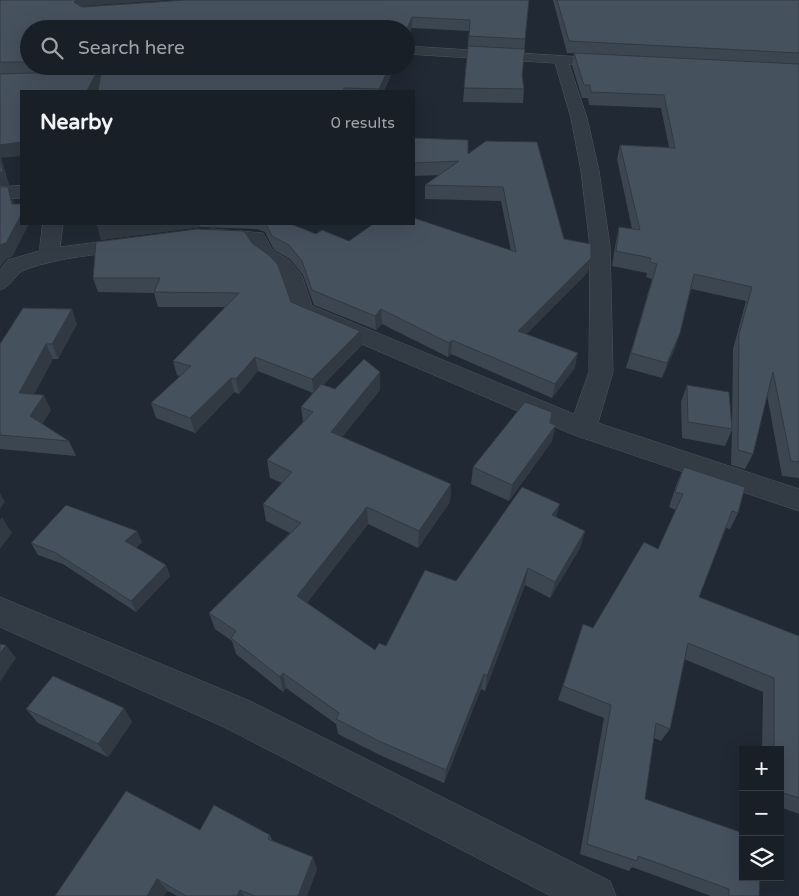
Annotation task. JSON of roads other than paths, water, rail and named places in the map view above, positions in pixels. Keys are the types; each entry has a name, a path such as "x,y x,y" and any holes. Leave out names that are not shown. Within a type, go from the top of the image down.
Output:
{"street":[{"path":"415,51 620,62"},
{"path":"562,60 570,94 579,118 590,171 600,246 601,372 584,428"},
{"path":"0,193 20,192"},
{"path":"49,254 53,225"},
{"path":"191,236 256,237 264,255 278,261 293,276 302,310 584,428 799,500"},
{"path":"0,283 16,265 49,254 153,241"},
{"path":"0,612 237,714 595,896"}]}
